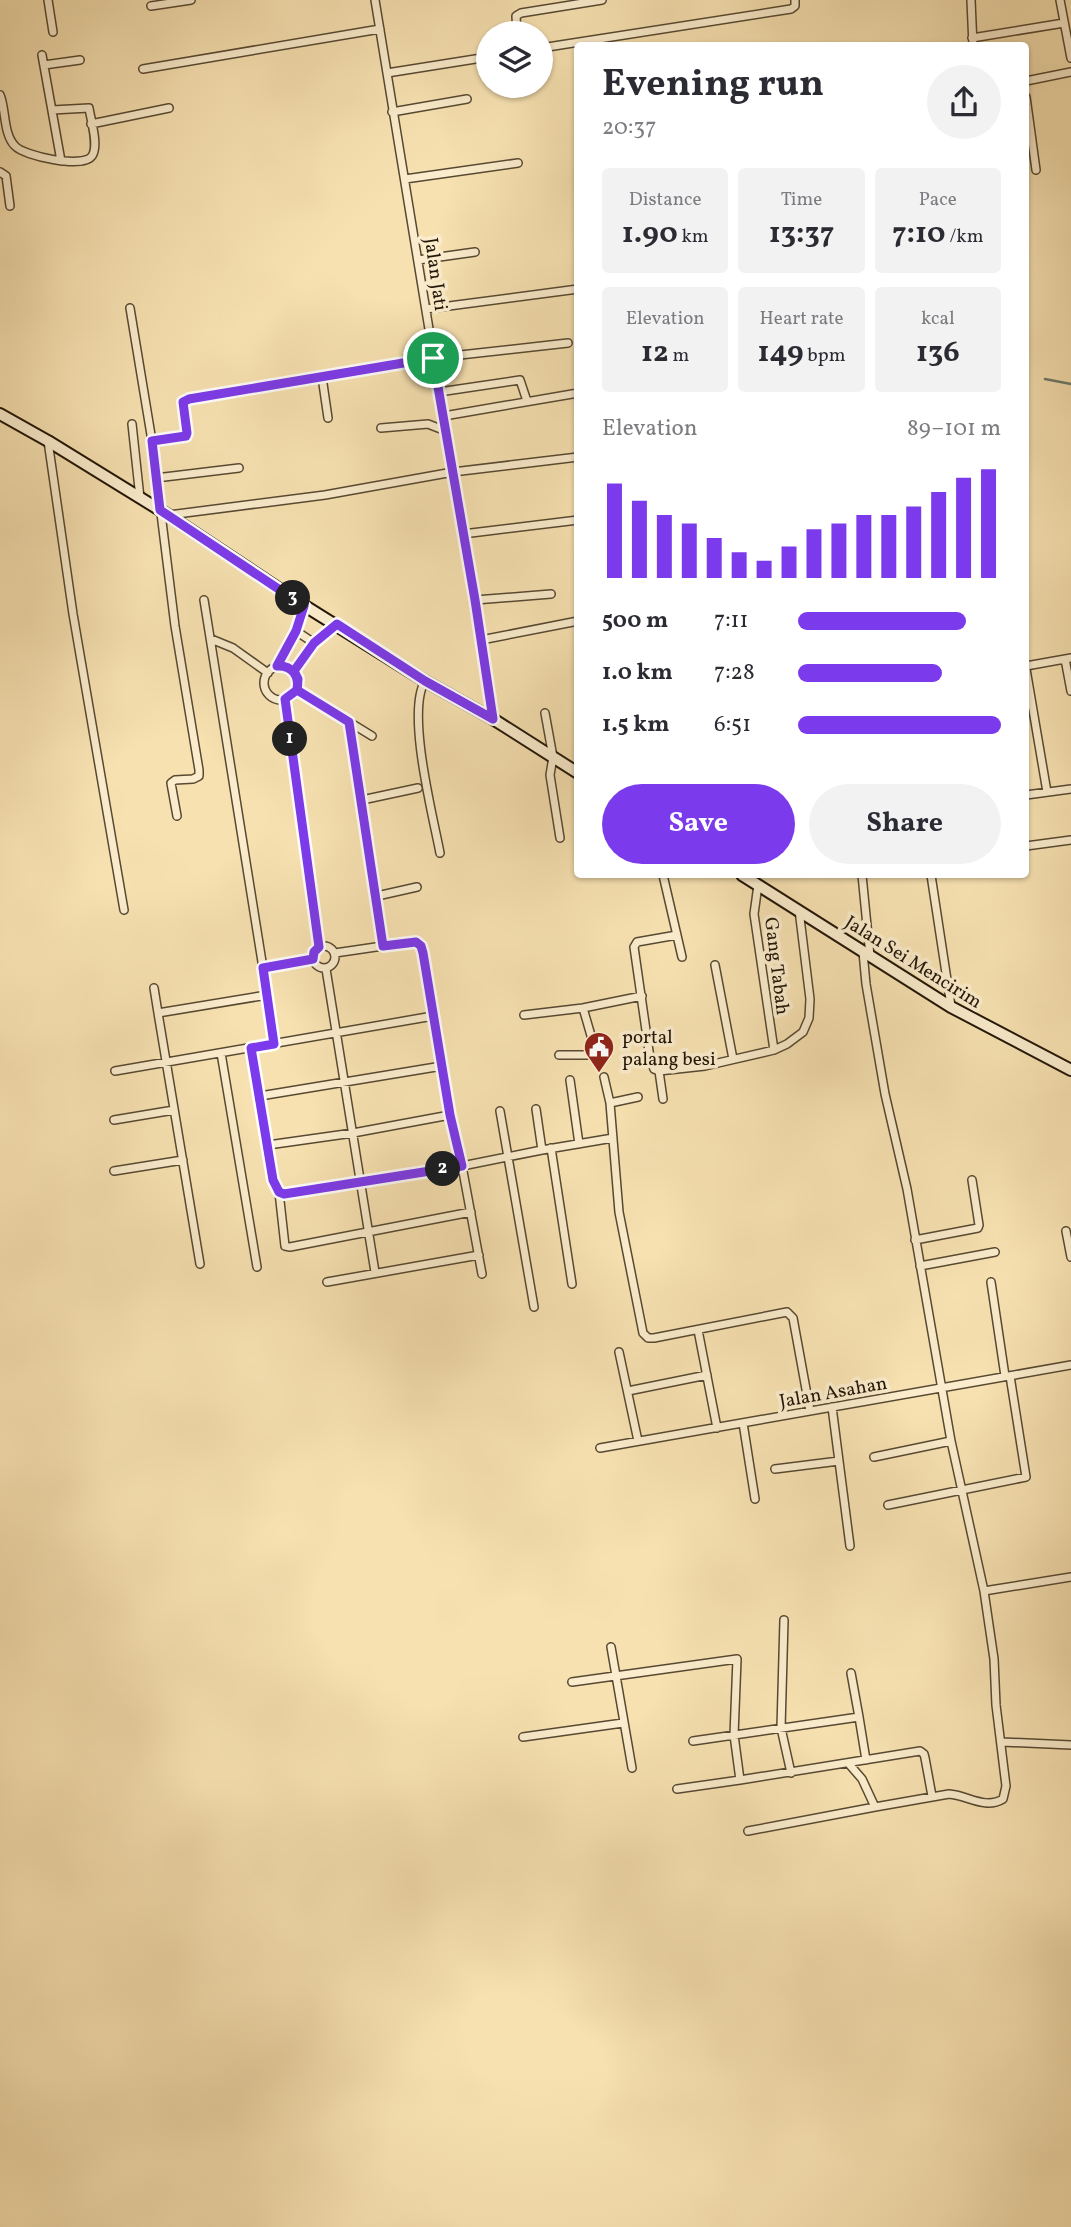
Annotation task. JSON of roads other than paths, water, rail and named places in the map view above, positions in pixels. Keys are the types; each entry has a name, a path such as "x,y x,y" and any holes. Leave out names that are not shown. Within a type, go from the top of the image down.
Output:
{"street":[{"path":"48,0 53,32"},
{"path":"151,6 191,0"},
{"name":"Jalan Jati","path":"375,0 493,719"},
{"path":"516,21 516,16 521,13 602,0"},
{"path":"579,42 791,9 795,6 795,0"},
{"path":"971,0 973,42 1064,23"},
{"path":"1060,0 1071,58"},
{"path":"143,69 380,29"},
{"path":"553,46 574,43"},
{"path":"42,55 61,161"},
{"path":"387,73 476,59"},
{"path":"44,65 80,60"},
{"path":"1029,80 1071,72"},
{"path":"0,93 10,141 16,148 23,153 61,161 79,163 90,159 94,154 89,108 52,110"},
{"path":"392,112 467,99"},
{"path":"91,124 169,108"},
{"path":"1029,119 1036,170"},
{"path":"405,179 518,163"},
{"path":"0,172 6,176 4,195 10,206"},
{"path":"418,260 475,252"},
{"path":"426,309 574,290"},
{"path":"130,308 156,478 164,513 175,626 199,770 199,776 193,779 175,780 171,783 177,816"},
{"path":"152,441 186,436 183,402 189,399 433,358 568,343"},
{"path":"322,377 328,418"},
{"path":"439,392 520,380 527,401"},
{"path":"444,416 574,394"},
{"path":"0,414 164,513 304,606 574,770"},
{"path":"132,424 140,498"},
{"path":"381,428 428,424 446,431"},
{"path":"48,441 73,614 124,910"},
{"path":"164,513 325,495 453,472 574,457"},
{"path":"156,478 239,468"},
{"path":"463,534 574,520"},
{"path":"475,600 551,594"},
{"path":"204,600 274,1044"},
{"path":"277,666 288,667 298,679 297,690 285,699 274,698 266,689 265,678 277,666 296,631 304,606"},
{"path":"481,640 574,622"},
{"path":"294,671 314,643 337,624"},
{"path":"296,631 314,643"},
{"path":"211,639 233,648 268,673"},
{"path":"1029,667 1068,658 1071,691"},
{"path":"425,681 418,702 418,722 440,853"},
{"path":"1029,686 1047,792"},
{"path":"297,690 372,736"},
{"path":"285,699 319,947"},
{"path":"545,713 553,757 550,775 560,838"},
{"path":"349,722 383,946"},
{"path":"362,800 418,788"},
{"path":"1029,795 1071,789"},
{"path":"1029,846 1071,840"},
{"path":"664,878 682,957"},
{"name":"Jalan Sei Mencirim","path":"747,878 951,1007 1071,1070"},
{"path":"748,1831 932,1796 955,1794 970,1800 993,1803 1003,1799 1006,1786 996,1705 995,1660 984,1591 951,1441 907,1189 885,1094 866,984 862,878"},
{"path":"931,878 951,1007"},
{"name":"Gang Tabah","path":"758,885 754,914 774,1050"},
{"path":"377,896 417,887"},
{"path":"677,935 635,944 650,1058 654,1069 659,1071 705,1066 774,1050 803,1032 809,1018 809,989 799,910"},
{"path":"326,969 317,966 313,959 314,952 319,947 327,946 335,953 410,942 421,946 450,1115 482,1274"},
{"path":"326,969 334,964 335,953"},
{"path":"263,968 313,959"},
{"path":"715,965 733,1059"},
{"path":"326,969 375,1272"},
{"path":"154,988 200,1264"},
{"path":"158,1013 267,995"},
{"path":"524,1015 583,1008 642,996"},
{"path":"559,1055 594,1055 583,1008"},
{"path":"115,1071 433,1016"},
{"path":"251,1048 273,1180 279,1192 284,1245 287,1248 471,1212"},
{"path":"221,1053 257,1267"},
{"path":"260,1096 442,1066"},
{"path":"659,1071 663,1098"},
{"path":"604,1077 610,1103 620,1212 643,1333 648,1338 653,1338 780,1312 790,1314 810,1411"},
{"path":"570,1080 579,1144"},
{"path":"610,1103 638,1097"},
{"path":"536,1109 547,1149 572,1284"},
{"path":"114,1120 174,1110"},
{"path":"499,1111 534,1307"},
{"path":"268,1145 450,1115"},
{"path":"279,1192 289,1193 462,1166 613,1138"},
{"path":"114,1171 183,1160"},
{"path":"915,1240 978,1228 972,1180"},
{"path":"1066,1231 1071,1257"},
{"path":"920,1266 995,1252"},
{"path":"327,1282 479,1255"},
{"path":"888,1505 1027,1476 991,1282"},
{"path":"698,1330 716,1428"},
{"path":"619,1352 638,1441"},
{"name":"Jalan Asahan","path":"600,1448 1071,1365"},
{"path":"628,1391 707,1375"},
{"path":"832,1407 849,1546"},
{"path":"743,1423 755,1500"},
{"path":"874,1457 951,1441"},
{"path":"775,1469 839,1461"},
{"path":"984,1591 1071,1577"},
{"path":"784,1620 781,1728 791,1773"},
{"path":"611,1647 632,1768"},
{"path":"572,1682 737,1659 734,1735 740,1780"},
{"path":"851,1673 866,1760"},
{"path":"693,1741 859,1717"},
{"path":"523,1737 623,1723"},
{"path":"1002,1742 1071,1745"},
{"path":"677,1789 922,1752 932,1796"},
{"path":"849,1764 862,1779 875,1807"}],"waterway":[{"path":"1045,379 1071,384"}],"place":[{"name":"portal palang besi","path":"599,1074"}]}
